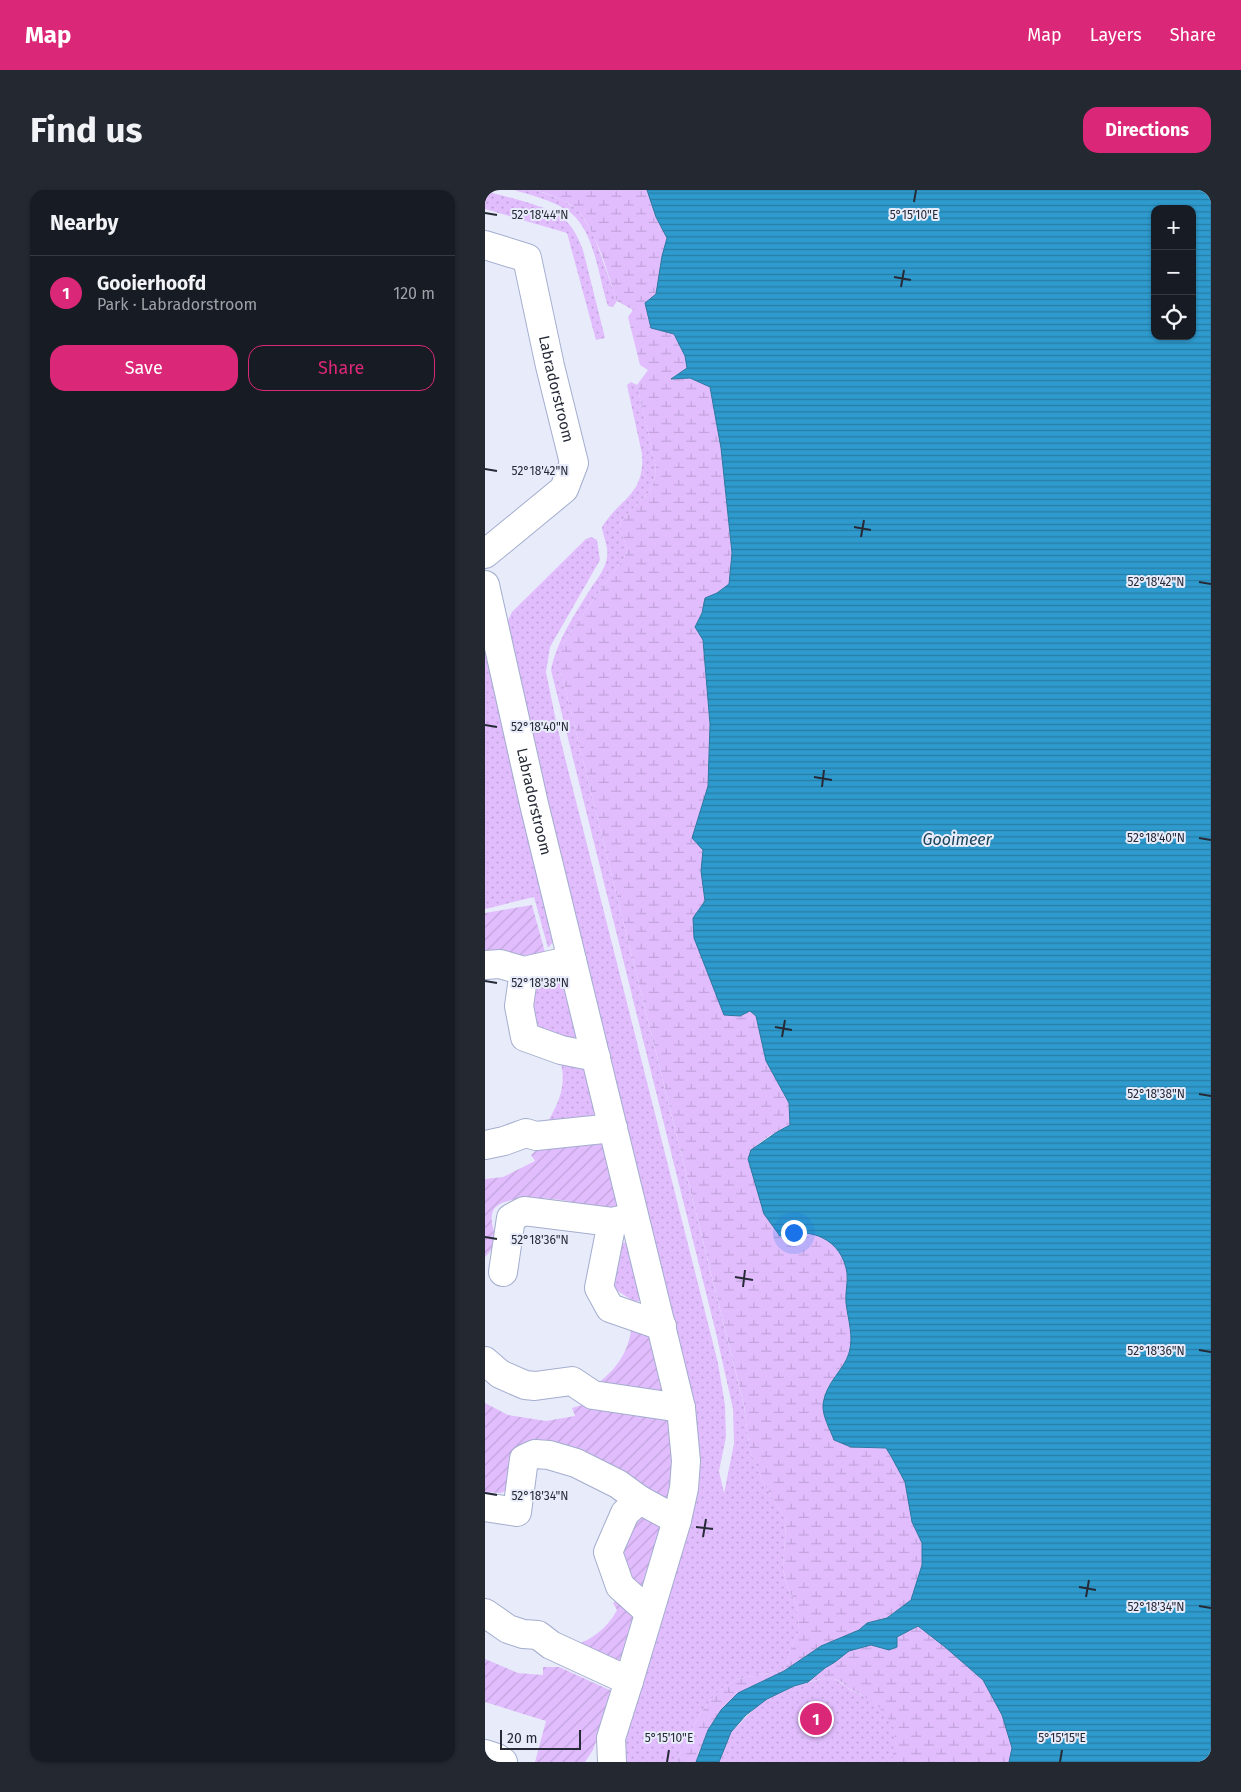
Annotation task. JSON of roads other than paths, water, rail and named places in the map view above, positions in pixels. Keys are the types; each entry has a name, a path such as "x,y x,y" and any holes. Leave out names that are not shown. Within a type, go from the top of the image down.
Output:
{"street":[{"name":"Labradorstroom","path":"485,245 527,258 550,366 574,463 564,489 485,554"},
{"name":"Labradorstroom","path":"485,585 532,795 613,1128 623,1220 662,1326 681,1408 686,1461 684,1488 677,1520 629,1682 612,1750 597,1755 593,1762"},
{"path":"485,965 500,964 524,971 572,960"},
{"path":"524,971 519,1006 525,1037 561,1050 596,1057"},
{"path":"485,1144 503,1141 526,1133 536,1136 613,1128"},
{"path":"503,1272 511,1218 523,1211 623,1220"},
{"name":"Labradorstroom","path":"623,1220 599,1288 610,1308 662,1326"},
{"path":"485,1362 501,1374 525,1385 535,1386 572,1381 593,1394 681,1408"},
{"path":"485,1507 517,1512 524,1459 535,1454 549,1455 576,1463 618,1484 640,1500 677,1520"},
{"path":"640,1500 625,1513 608,1552 620,1586 649,1612"},
{"path":"485,1613 508,1629 523,1634 538,1635 551,1645 629,1682"},
{"path":"485,1754 503,1762"}],"water":[{"name":"Gooimeer","path":"647,190 1211,190 1211,1762 1009,1762 1012,1748 1002,1715 983,1680 918,1626 897,1637 897,1647 889,1650 871,1645 849,1651 808,1682 794,1686 767,1699 746,1715 731,1732 719,1762 696,1762 708,1730 721,1710 738,1693 784,1671 821,1646 859,1630 867,1623 887,1618 911,1600 922,1565 922,1543 912,1522 905,1482 886,1448 851,1447 834,1440 827,1422 823,1409 825,1396 847,1359 850,1347 851,1334 846,1299 847,1273 844,1261 839,1251 832,1244 813,1234 791,1233 780,1236 764,1214 748,1159 751,1150 790,1125 789,1103 766,1061 756,1016 750,1011 740,1016 724,1015 694,938 693,918 705,901 701,871 703,850 692,838 708,786 710,724 703,640 695,627 702,613 705,598 717,593 729,584 732,553 721,448 710,387 690,378 671,379 687,368 685,356 674,334 651,328 645,303 656,294 667,238 656,217"}],"place":[{"name":"Gooierhoofd","path":"816,1719"}]}
